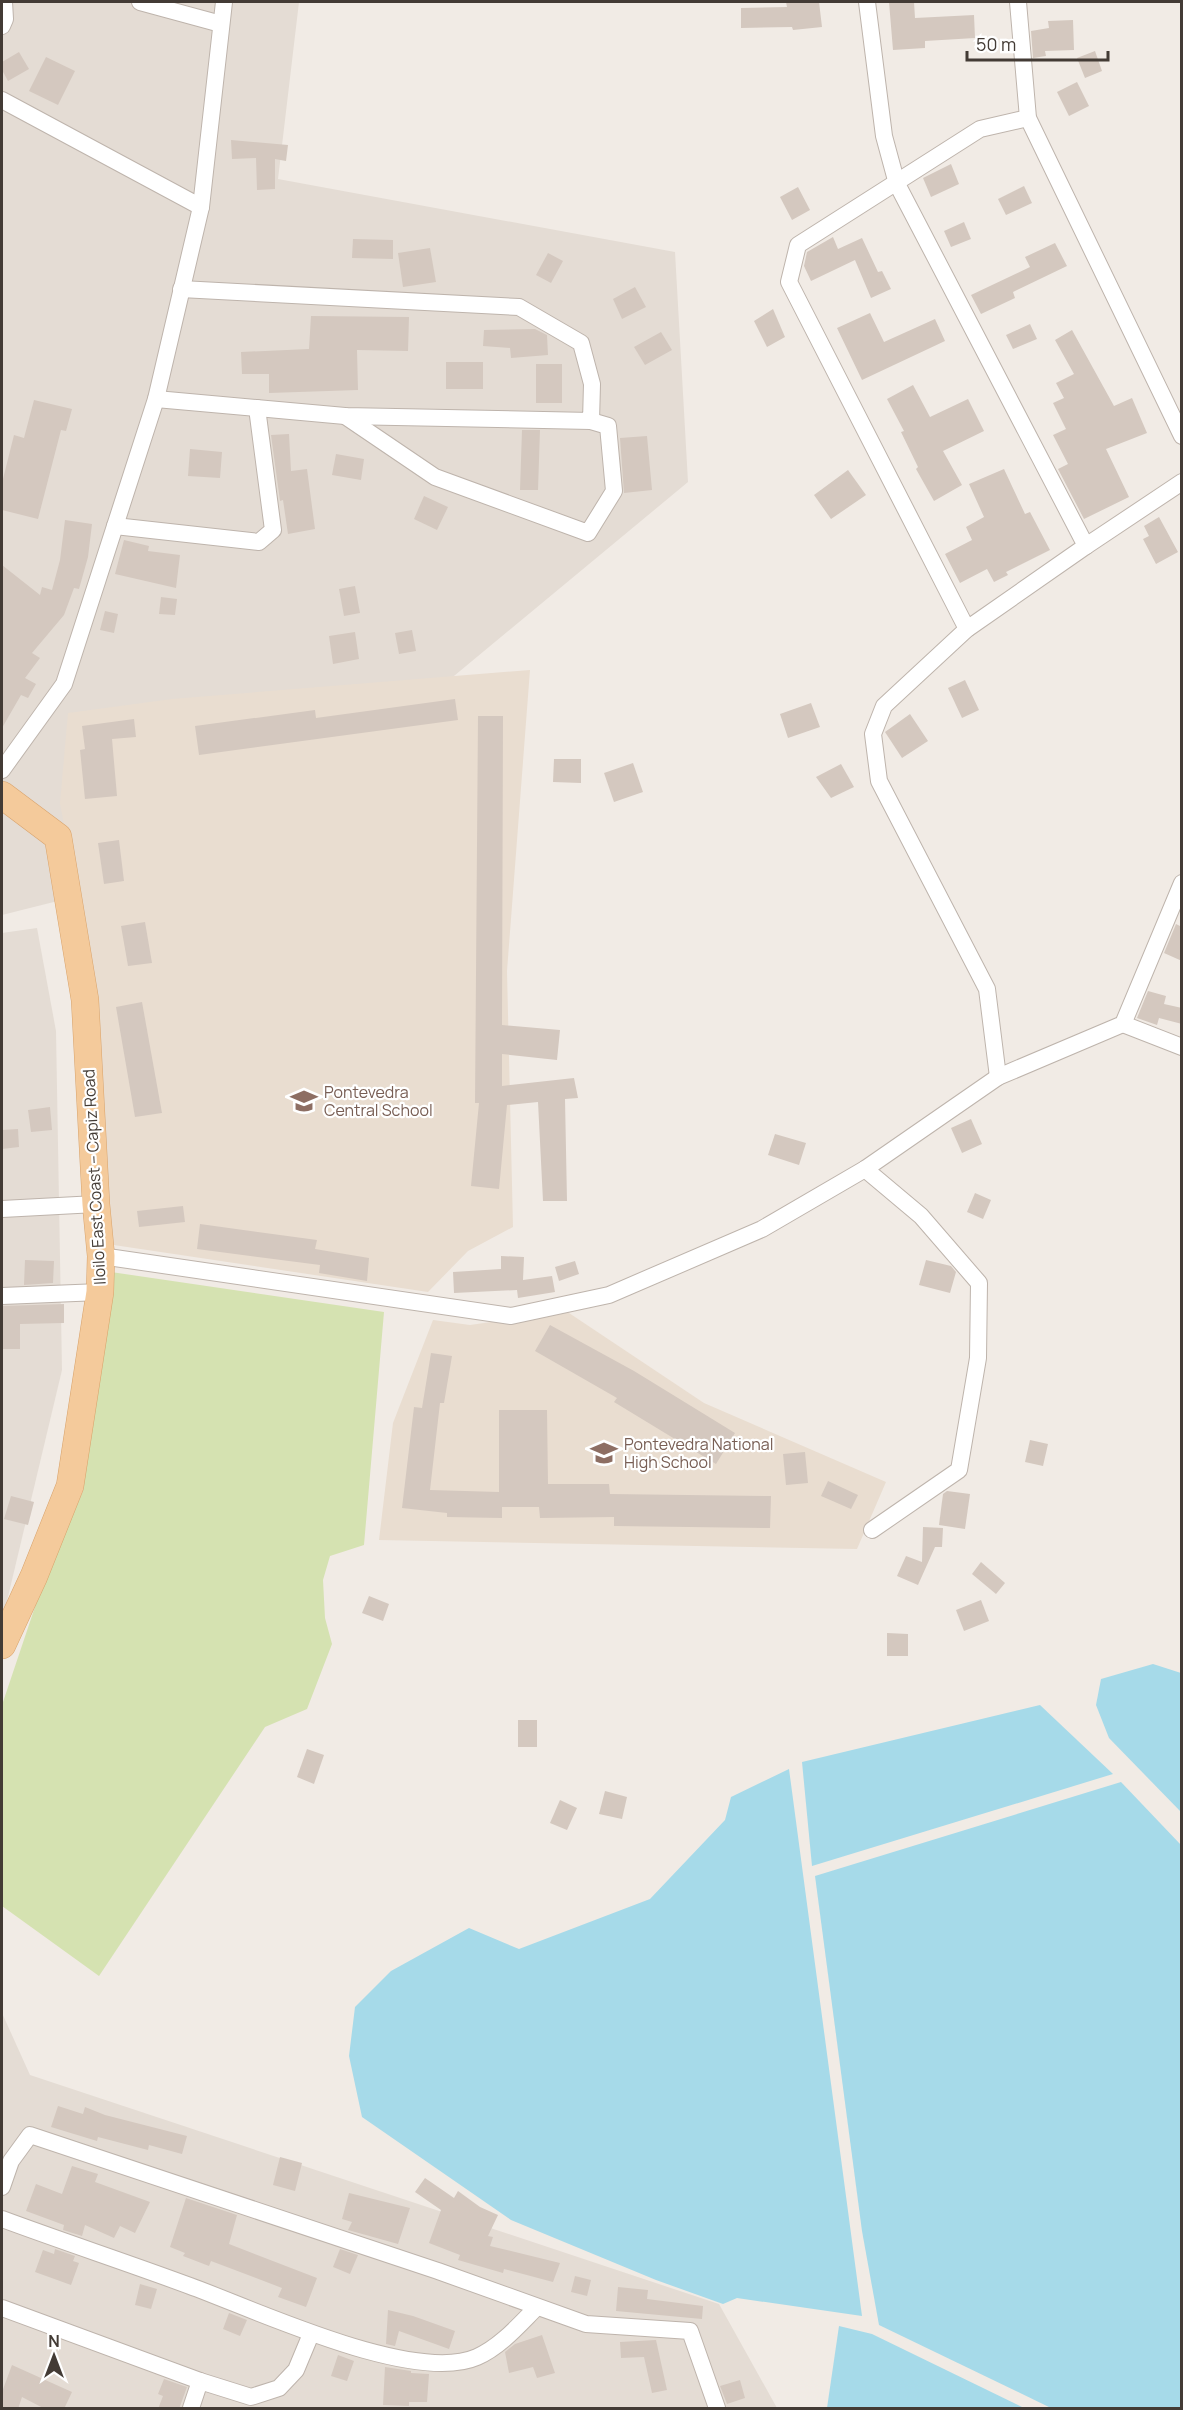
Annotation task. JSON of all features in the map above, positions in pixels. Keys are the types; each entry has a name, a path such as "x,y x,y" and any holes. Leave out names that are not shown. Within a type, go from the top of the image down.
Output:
{"main road":[{"name":"Iloilo East Coast – Capiz Road","path":"2,795 58,837 85,1000 96,1204 102,1256 100,1292 70,1486 34,1576 2,1645"}],"street":[{"path":"2,26 5,19 4,2"},
{"path":"141,2 221,24"},
{"path":"2,770 64,684 156,399 201,207 224,2"},
{"path":"867,2 884,136 897,184 1086,546"},
{"path":"1018,2 1028,118 1182,436"},
{"path":"2,100 201,207"},
{"path":"967,630 789,282 798,245 980,129 1028,118"},
{"path":"181,289 519,307 580,343 592,384 591,421"},
{"path":"156,399 345,416 591,421 608,426 614,491 588,533 435,477 345,416"},
{"path":"115,526 259,542 273,530 257,408"},
{"path":"998,1077 987,989 879,781 873,734 884,706 967,630 1182,482"},
{"path":"1123,1024 1182,883"},
{"path":"102,1256 511,1316 609,1294 762,1229 865,1169 998,1077 1123,1024 1182,1047"},
{"path":"865,1169 921,1216 979,1283 978,1358 959,1470 872,1530"},
{"path":"2,1209 96,1204"},
{"path":"2,1296 100,1292"},
{"path":"2,2187 6,2159 30,2135 438,2271 586,2324 690,2331 717,2409"},
{"path":"2,2219 192,2287 311,2334 429,2364 476,2358 512,2333 536,2308"},
{"path":"2,2308 200,2381 251,2397 279,2388 296,2370 311,2334"},
{"path":"190,2409 200,2381"}],"shaded area":[{"path":"2,2 299,2 278,179 675,252 688,482 237,856 2,915"},
{"name":"Pontevedra Central School","path":"530,670 507,971 513,1227 468,1251 428,1292 107,1244 91,975 60,803 68,713 172,699"},
{"path":"37,928 56,1031 62,1370 2,1622 2,933"},
{"name":"Pontevedra National High School","path":"566,1311 704,1403 886,1482 857,1549 379,1540 393,1423 433,1320 470,1325"},
{"path":"2,2013 30,2075 719,2304 777,2408 2,2408"}],"green space":[{"path":"111,1272 384,1312 364,1545 330,1556 323,1580 325,1618 332,1644 307,1709 265,1727 99,1976 2,1906 2,1705 40,1592 83,1491"}],"water":[{"path":"1153,1664 1181,1673 1181,1812 1109,1738 1096,1705 1101,1679"},
{"path":"1040,1705 1113,1774 812,1866 802,1762"},
{"path":"789,1769 862,2316 737,2298 723,2304 656,2280 511,2220 362,2117 349,2056 355,2007 391,1971 469,1928 519,1949 650,1899 725,1820 731,1797"},
{"path":"1121,1782 1181,1845 1181,2408 1051,2408 879,2325 862,2231 815,1876"},
{"path":"839,2326 872,2334 1024,2408 827,2408"}],"building":[{"path":"786,2 819,2 822,27 793,30 792,27 741,28 741,8 787,7"},
{"path":"889,2 914,2 915,18 974,15 975,38 925,41 925,48 893,50"},
{"path":"1073,20 1074,50 1045,51 1046,56 1033,58 1031,31 1049,28 1048,21"},
{"path":"1095,51 1102,71 1085,78 1077,58"},
{"path":"19,52 29,69 8,81 2,70 2,62"},
{"path":"46,57 75,71 58,105 29,91"},
{"path":"1077,82 1089,106 1069,116 1057,92"},
{"path":"231,140 288,145 286,161 275,159 275,189 257,190 256,158 232,159"},
{"path":"951,164 959,184 931,197 923,178"},
{"path":"1024,186 1032,203 1006,215 998,199"},
{"path":"798,187 810,210 792,220 780,197"},
{"path":"964,222 971,239 951,247 944,231"},
{"path":"833,237 838,249 862,238 878,272 882,271 891,289 871,298 855,260 811,281 804,266 807,252"},
{"path":"353,239 393,240 393,259 352,258"},
{"path":"1055,243 1067,266 1013,292 1015,298 981,314 971,295 1030,267 1025,257"},
{"path":"430,248 436,282 403,287 398,253"},
{"path":"548,253 563,261 551,283 536,275"},
{"path":"635,287 646,307 622,319 613,299"},
{"path":"773,309 785,337 767,347 754,321"},
{"path":"870,313 884,342 935,319 945,341 862,380 837,328"},
{"path":"311,316 409,317 408,351 357,350 358,390 269,393 269,374 242,374 241,352 309,349"},
{"path":"1030,324 1037,339 1013,349 1006,335"},
{"path":"535,329 547,335 548,355 511,358 510,348 483,346 484,330"},
{"path":"1072,330 1114,406 1132,398 1147,433 1106,449 1129,497 1084,519 1058,469 1068,464 1053,435 1066,429 1053,403 1064,398 1056,383 1074,374 1055,340"},
{"path":"661,332 672,350 645,365 634,347"},
{"path":"446,362 483,362 483,389 446,389"},
{"path":"536,364 562,364 562,403 536,403"},
{"path":"913,385 930,417 968,399 984,431 943,451 962,485 934,501 916,469 918,467 901,432 904,431 887,399"},
{"path":"34,400 72,409 66,431 61,430 38,519 2,510 2,483 14,435 24,438"},
{"path":"522,430 540,430 538,490 520,490"},
{"path":"289,434 291,471 307,469 315,529 288,534 283,500 280,501 271,435"},
{"path":"647,436 652,490 624,493 620,438"},
{"path":"190,449 222,452 220,478 188,476"},
{"path":"336,454 364,459 361,480 332,475"},
{"path":"1004,469 1025,514 1030,512 1050,550 1006,572 1008,575 994,582 987,569 960,583 945,554 972,540 966,527 984,517 969,484"},
{"path":"848,470 866,495 831,519 814,495"},
{"path":"424,496 448,507 437,530 414,519"},
{"path":"1159,517 1178,552 1156,564 1143,539 1149,536 1144,526"},
{"path":"65,520 92,524 88,557 79,589 74,588 64,615 32,653 40,658 25,678 36,684 28,698 21,695 2,728 2,565 40,595 42,587 52,590 60,560"},
{"path":"124,540 149,546 148,551 180,555 176,588 115,574"},
{"path":"355,586 360,613 344,616 339,589"},
{"path":"161,597 177,599 175,615 159,614"},
{"path":"105,611 118,614 114,633 100,630"},
{"path":"412,630 416,651 399,654 395,633"},
{"path":"355,632 359,659 333,664 329,636"},
{"path":"965,680 979,710 962,718 948,688"},
{"path":"455,699 458,720 199,755 195,726 315,710 316,718"},
{"path":"811,703 820,727 788,738 780,714"},
{"path":"910,714 928,741 902,758 885,732"},
{"path":"478,716 503,716 502,1025 560,1030 557,1060 502,1054 502,1086 574,1078 578,1098 565,1099 567,1201 543,1201 538,1102 507,1105 499,1189 471,1186 479,1103 475,1103"},
{"path":"134,719 136,737 112,739 117,796 85,799 80,750 85,749 82,726"},
{"path":"554,759 581,759 581,783 553,782"},
{"path":"633,763 643,792 614,802 604,773"},
{"path":"841,764 854,787 831,798 816,777"},
{"path":"119,840 124,881 104,884 98,843"},
{"path":"145,922 152,963 128,966 121,926"},
{"path":"1176,924 1182,927 1182,961 1164,953"},
{"path":"1148,991 1166,996 1164,1004 1182,1008 1182,1024 1159,1018 1157,1025 1137,1018"},
{"path":"142,1002 162,1113 135,1117 116,1007"},
{"path":"50,1107 52,1130 31,1132 28,1110"},
{"path":"971,1119 982,1144 962,1153 951,1128"},
{"path":"18,1129 19,1147 2,1149 2,1130"},
{"path":"775,1134 806,1143 799,1165 768,1155"},
{"path":"975,1193 991,1200 983,1219 967,1212"},
{"path":"183,1206 185,1222 139,1227 137,1211"},
{"path":"200,1224 317,1240 315,1249 369,1258 367,1281 319,1273 320,1265 197,1249"},
{"path":"501,1256 524,1257 523,1280 552,1276 555,1292 518,1298 517,1290 454,1293 453,1272 501,1269"},
{"path":"25,1260 54,1261 53,1283 24,1285"},
{"path":"926,1260 951,1266 956,1272 950,1293 919,1285"},
{"path":"575,1261 579,1274 559,1281 555,1267"},
{"path":"64,1304 64,1323 20,1324 20,1349 2,1349 2,1306"},
{"path":"550,1325 634,1371 735,1433 716,1464 614,1402 617,1398 535,1351"},
{"path":"431,1353 452,1356 444,1403 440,1403 430,1490 499,1492 499,1410 547,1410 548,1484 609,1484 610,1494 771,1496 770,1528 614,1526 614,1517 540,1518 539,1507 502,1507 502,1518 447,1517 447,1513 402,1508 414,1407 422,1408"},
{"path":"1030,1440 1048,1444 1043,1466 1025,1462"},
{"path":"805,1452 808,1483 786,1485 783,1454"},
{"path":"828,1481 858,1495 851,1509 821,1496"},
{"path":"947,1491 970,1494 965,1529 939,1525 943,1494"},
{"path":"11,1496 34,1502 28,1525 4,1519"},
{"path":"923,1527 943,1528 942,1547 935,1547 918,1585 897,1576 906,1556 922,1562"},
{"path":"981,1562 1005,1583 996,1594 972,1574"},
{"path":"369,1596 389,1604 383,1621 362,1613"},
{"path":"981,1600 989,1621 964,1631 956,1610"},
{"path":"887,1633 908,1634 908,1656 887,1656"},
{"path":"518,1720 537,1720 537,1747 518,1747"},
{"path":"307,1749 324,1755 314,1784 297,1777"},
{"path":"605,1791 627,1797 622,1819 599,1814"},
{"path":"560,1800 577,1808 567,1830 550,1823"},
{"path":"58,2106 83,2114 85,2107 105,2115 187,2136 182,2154 149,2145 148,2150 98,2137 97,2141 51,2127"},
{"path":"280,2157 302,2163 295,2191 273,2185"},
{"path":"72,2166 98,2174 95,2182 150,2202 135,2233 120,2226 114,2238 85,2225 82,2236 63,2230 64,2225 26,2211 36,2184 62,2194"},
{"path":"425,2178 454,2198 458,2191 480,2207 498,2215 488,2236 493,2237 490,2246 560,2263 553,2282 504,2269 503,2273 458,2260 460,2255 429,2243 441,2210 415,2192"},
{"path":"349,2193 410,2208 398,2244 348,2230 352,2222 342,2219"},
{"path":"186,2198 237,2215 229,2244 317,2278 306,2307 278,2297 282,2288 211,2261 209,2266 183,2256 185,2253 170,2247"},
{"path":"55,2249 75,2256 73,2261 79,2263 71,2285 35,2272 43,2250 54,2254"},
{"path":"340,2249 358,2255 350,2274 333,2267"},
{"path":"575,2276 591,2280 587,2296 571,2292"},
{"path":"140,2284 157,2289 151,2309 135,2305"},
{"path":"618,2287 648,2290 647,2299 703,2306 702,2319 616,2311"},
{"path":"388,2310 455,2331 449,2349 399,2331 395,2346 386,2344"},
{"path":"229,2313 247,2320 240,2336 223,2329"},
{"path":"542,2335 555,2373 537,2378 533,2367 509,2373 505,2352 515,2344"},
{"path":"656,2340 667,2390 652,2393 644,2357 621,2358 620,2342"},
{"path":"338,2355 354,2361 347,2381 331,2376"},
{"path":"12,2365 72,2392 64,2409 45,2409 22,2397 18,2409 2,2409 2,2392"},
{"path":"385,2367 411,2371 411,2373 429,2374 427,2402 409,2402 409,2406 383,2405"},
{"path":"164,2379 187,2387 179,2409 158,2409 163,2396 158,2394"},
{"path":"740,2380 745,2398 727,2404 720,2386"}],"place":[{"name":"Pontevedra Central School","path":"304,1101"},
{"name":"Pontevedra National High School","path":"604,1453"}]}
